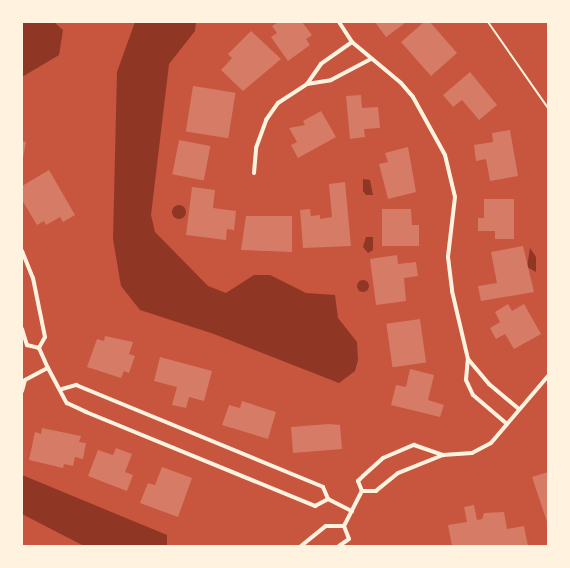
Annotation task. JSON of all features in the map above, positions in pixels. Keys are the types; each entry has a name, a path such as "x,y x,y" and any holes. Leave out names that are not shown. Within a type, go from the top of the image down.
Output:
{"street":[{"path":"338,22 352,42 401,83 413,97 435,134 452,176 455,197 448,257 452,291 468,359 466,380 472,395 507,424"},
{"path":"254,173 256,148 266,120 278,103 307,84 321,64 352,42"},
{"path":"307,84 331,80 371,59"},
{"path":"22,251 32,278 45,337 39,348"},
{"path":"22,329 27,345 39,348"},
{"path":"39,348 48,368 62,389 67,403 315,506 328,499"},
{"path":"468,359 489,384 519,409"},
{"path":"22,391 25,380 48,368"},
{"path":"22,376 25,380"},
{"path":"362,491 376,491 398,473 443,455 480,450 507,424 548,376"},
{"path":"62,389 76,385 323,487 328,499 352,511"},
{"path":"339,546 349,539 344,526 362,491 358,481 383,458 414,445 443,455"},
{"path":"301,546 326,526 344,526"}],"path":[{"path":"488,22 548,108"}],"shaded area":[{"path":"22,22 54,22 63,30 59,55 22,77"},
{"path":"135,22 196,22 195,31 169,64 151,215 155,232 208,286 226,293 254,275 270,275 306,293 335,295 338,318 357,342 358,360 355,371 339,383 214,334 140,310 121,286 113,239 117,72"},
{"path":"363,179 370,180 373,195 366,195 363,191"},
{"path":"179,205 184,207 186,212 184,217 179,219 174,217 172,212 174,207"},
{"path":"366,237 373,237 373,250 368,253 363,247"},
{"path":"530,248 536,257 536,272 527,267"},
{"path":"363,280 367,282 369,286 367,290 363,292 359,290 357,286 359,282"},
{"path":"22,475 167,535 167,546 84,546 22,514"}],"building":[{"path":"279,22 302,22 312,35 306,39 310,45 288,61 271,37 277,33 272,26"},
{"path":"375,22 404,22 405,23 386,37"},
{"path":"424,22 430,22 457,53 431,76 401,42"},
{"path":"251,31 281,59 243,91 221,70 232,58 228,54"},
{"path":"470,72 497,105 479,120 462,100 453,107 443,95"},
{"path":"193,86 235,93 228,138 186,131"},
{"path":"361,95 362,108 378,107 380,128 364,129 365,137 350,139 346,96"},
{"path":"321,111 336,137 298,158 291,145 297,142 289,128 305,125 303,121"},
{"path":"510,130 518,176 490,181 486,159 476,161 474,145 493,142 492,133"},
{"path":"179,140 210,146 204,180 172,174"},
{"path":"22,141 26,142 23,158 22,158"},
{"path":"408,147 416,192 388,199 379,164 388,162 385,153"},
{"path":"49,170 75,215 63,222 60,217 46,225 44,221 37,225 22,200 22,186"},
{"path":"345,182 351,246 303,248 300,210 310,209 311,216 320,215 320,219 332,217 329,184"},
{"path":"192,187 215,190 213,208 236,211 234,230 227,229 226,240 186,235"},
{"path":"484,199 514,199 514,239 495,239 495,231 478,231 478,218 484,218"},
{"path":"382,209 411,209 412,225 419,225 419,246 382,246"},
{"path":"246,216 292,216 292,252 241,250"},
{"path":"523,246 534,292 481,301 478,286 497,283 491,252"},
{"path":"397,255 398,264 416,262 418,276 404,278 406,301 376,305 370,259"},
{"path":"508,304 512,311 524,304 541,334 514,349 505,334 496,339 490,328 500,322 495,312"},
{"path":"420,319 426,363 392,367 386,324"},
{"path":"105,336 133,342 129,354 135,356 129,373 124,371 121,378 87,367 97,339 104,341"},
{"path":"160,357 212,371 204,401 189,397 186,408 172,405 177,387 154,381"},
{"path":"410,369 434,375 428,400 444,405 440,417 391,405 396,385 406,387"},
{"path":"242,401 276,412 268,439 222,425 229,405 240,408"},
{"path":"329,424 340,425 342,449 293,453 291,427"},
{"path":"42,428 81,436 79,442 86,443 83,459 75,457 73,466 64,464 63,468 29,460 35,432 41,434"},
{"path":"116,448 132,454 125,472 133,475 127,491 88,476 98,450 113,455"},
{"path":"162,467 192,478 178,517 140,503 148,483 155,485"},
{"path":"548,472 548,525 532,477"},
{"path":"474,505 477,520 482,519 484,513 504,512 507,529 524,526 528,546 452,546 448,525 467,522 464,507"}]}
